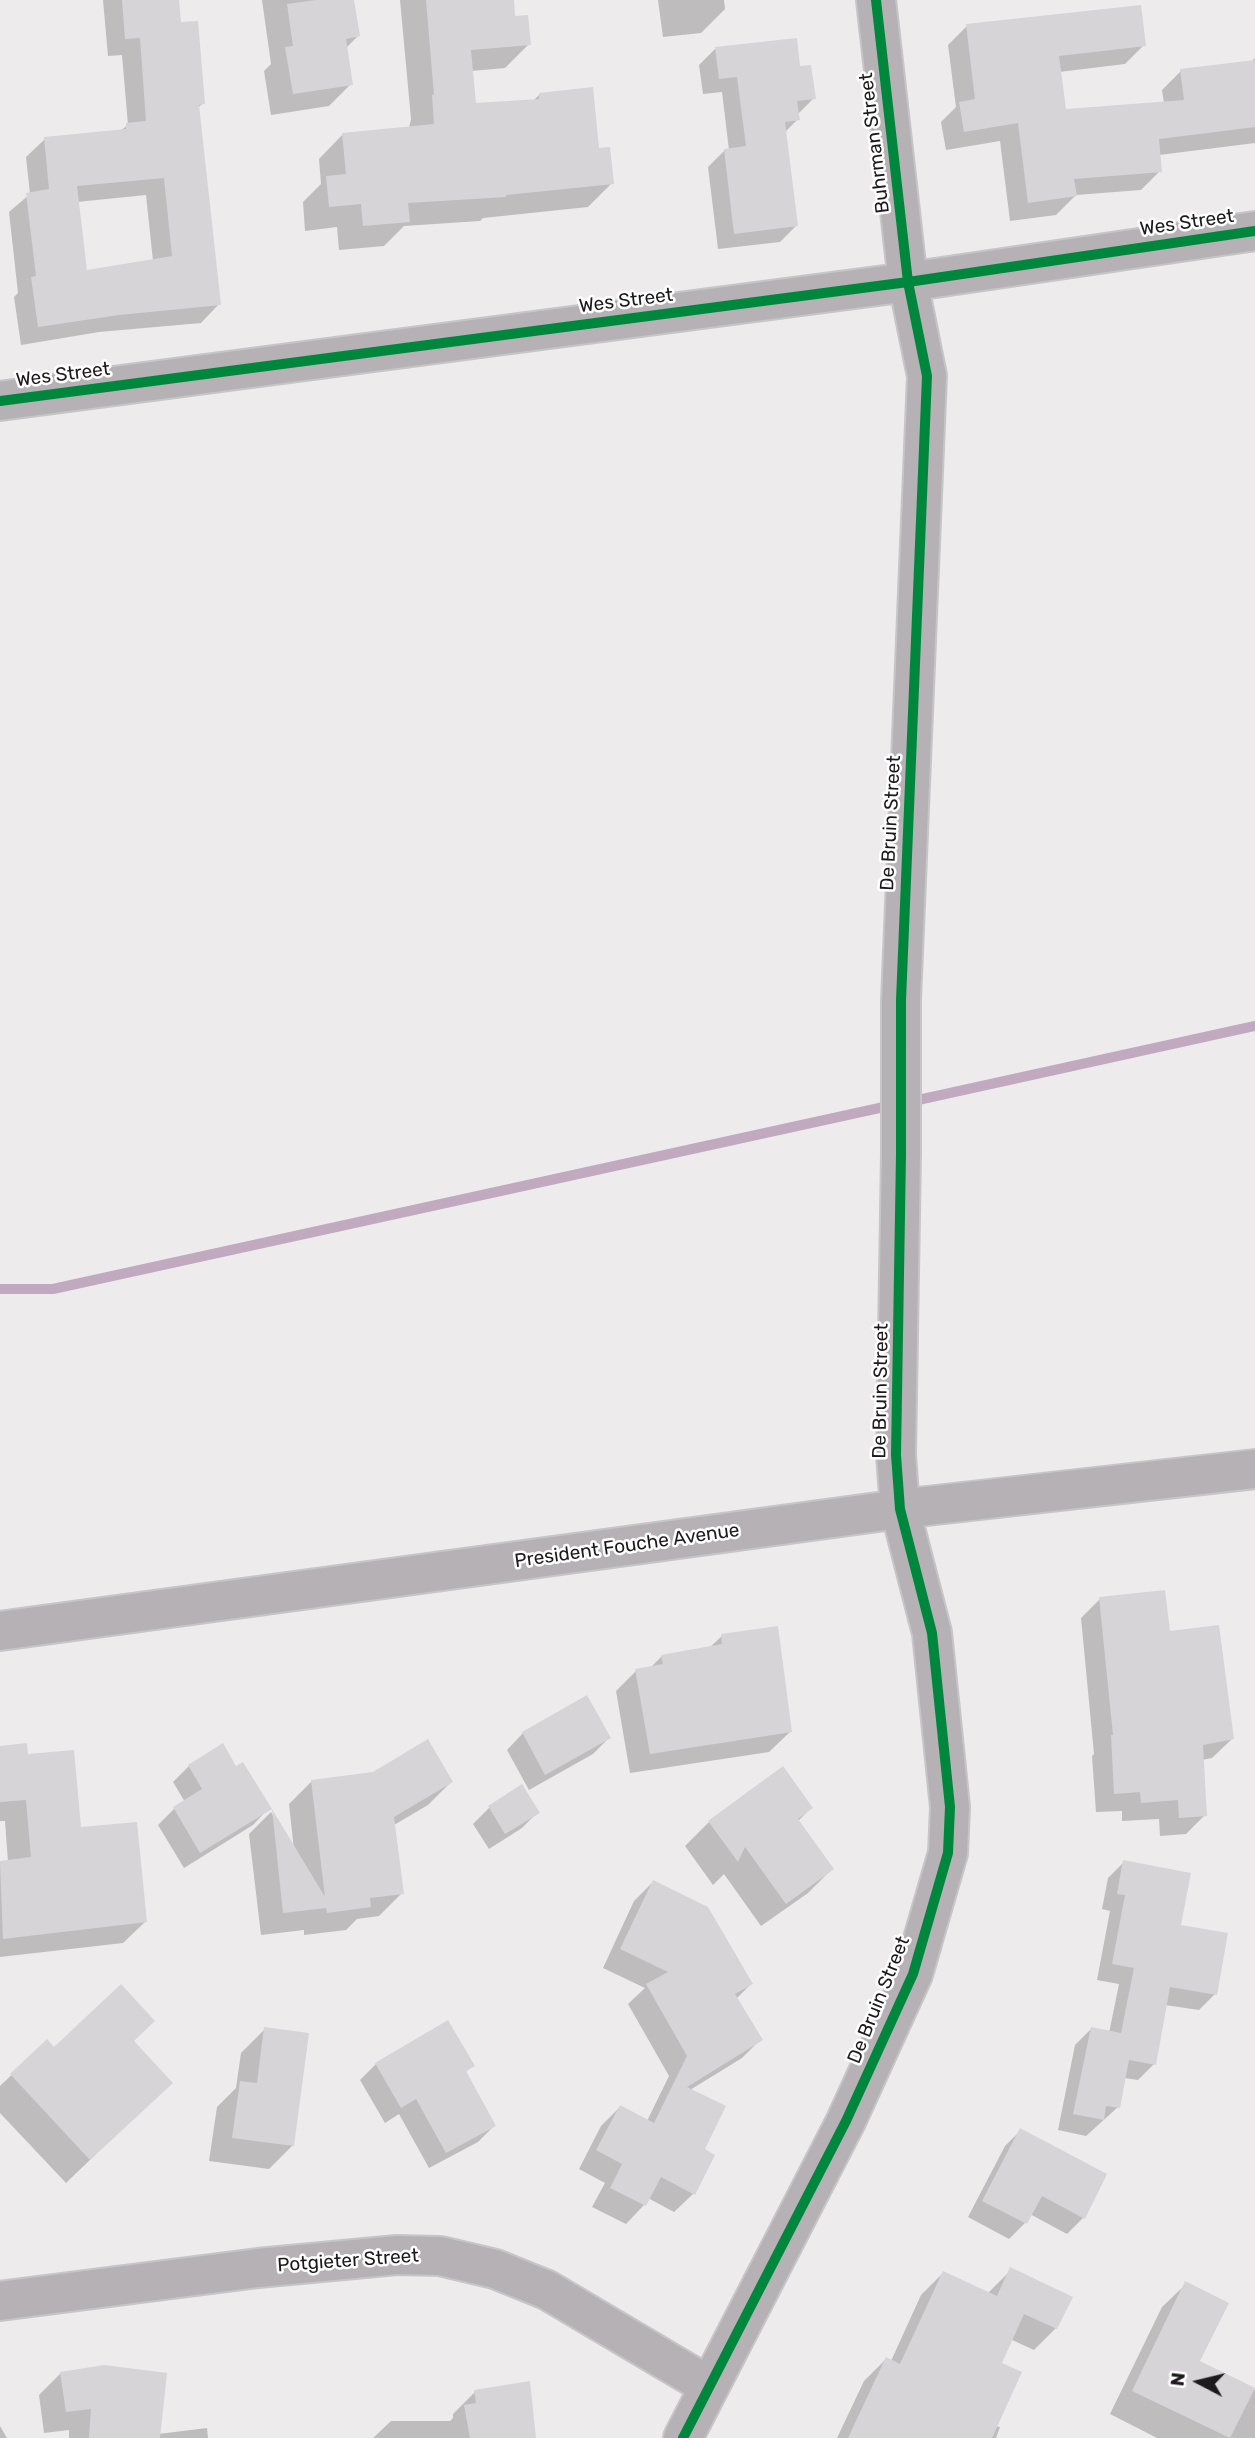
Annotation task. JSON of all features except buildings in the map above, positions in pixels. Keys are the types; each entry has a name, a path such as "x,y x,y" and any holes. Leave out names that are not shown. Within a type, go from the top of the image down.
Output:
{"street":[{"name":"Buhrman Street","path":"876,0 908,282"},
{"name":"Wes Street","path":"0,401 908,282 1255,231"},
{"name":"De Bruin Street","path":"683,2438 846,2121 913,1974 948,1853 950,1807 932,1633 901,1509 896,1455 901,1000 928,376 908,282"},
{"name":"President Fouche Avenue","path":"0,1631 901,1509 1255,1469"},
{"name":"Potgieter Street","path":"0,2301 258,2268 397,2255 440,2256 495,2269 547,2290 709,2386"}],"waterway":[{"path":"909,1102 1255,1026"},
{"path":"0,1289 53,1289 893,1105"}],"cycle path":[{"path":"683,2438 846,2121 913,1974 948,1853 950,1807 932,1633 900,1509 896,1455 901,1000 927,376 908,282 876,0"},
{"path":"0,401 908,282 1255,231"}]}
